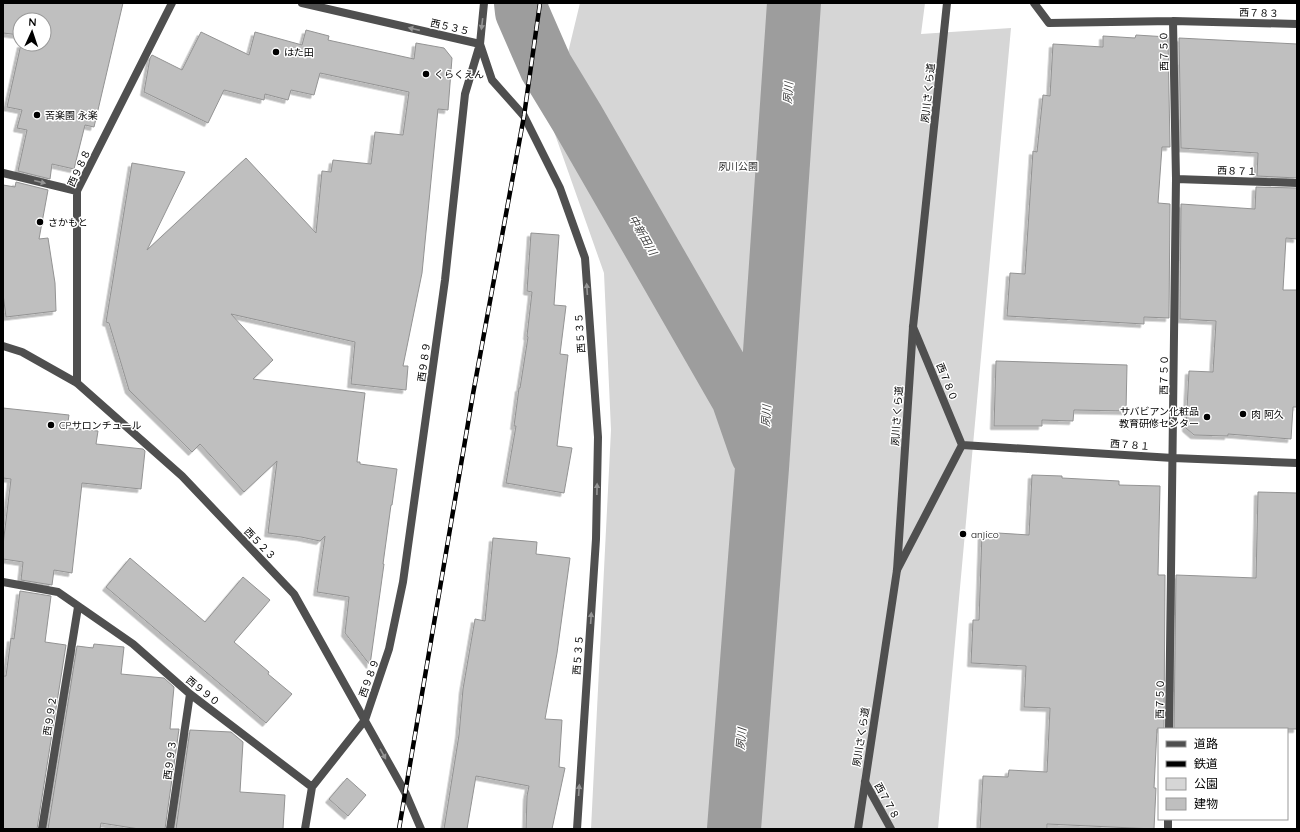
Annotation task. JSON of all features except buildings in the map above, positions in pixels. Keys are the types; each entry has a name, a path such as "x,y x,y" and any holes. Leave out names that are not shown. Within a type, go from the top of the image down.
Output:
{"street":[{"name":"西９８８","path":"77,383 77,191 172,3"},
{"name":"西５３５","path":"302,3 480,44 492,80 524,116 560,188 586,258 598,445 596,539 576,829"},
{"name":"西９８９","path":"365,720 390,650 403,582 445,280 465,94 480,44 484,3"},
{"name":"夙川さくら道","path":"858,829 897,570 913,327 947,3"},
{"name":"西７８３","path":"1034,3 1049,22 1173,20 1297,24"},
{"name":"西７５０","path":"1169,728 1176,179 1173,20"},
{"path":"3,173 77,191"},
{"name":"西８７１","path":"1176,179 1297,183"},
{"name":"西７８０","path":"913,327 962,445"},
{"name":"西５２３","path":"3,346 22,352 77,383 182,476 294,594 406,794 422,829"},
{"path":"897,570 962,445"},
{"name":"西７８１","path":"962,445 1297,464"},
{"name":"西９９０","path":"3,582 58,592 133,644 190,694 312,787"},
{"name":"西９９２","path":"42,829 78,607"},
{"name":"西９９３","path":"170,829 190,694"},
{"path":"305,829 312,787 365,720"},
{"name":"西７７８","path":"865,782 891,829"}],"green space":[{"name":"夙川公園","path":"580,3 925,3 921,34 1011,28 938,829 591,829 611,430 604,273 551,123"}],"waterway":[{"name":"中新田川","path":"521,3 522,12 546,67 577,118 738,398 757,453"},
{"name":"夙川","path":"734,829 762,468 794,3"}],"railway":[{"path":"399,829 473,394 524,116 540,3"}],"place":[{"name":"はた田","path":"276,52"},
{"name":"くらくえん","path":"426,74"},
{"name":"苦楽園 永楽","path":"37,115"},
{"name":"さかもと","path":"40,222"},
{"name":"肉 阿久","path":"1243,414"},
{"name":"サバビアン化粧品 教育研修センター","path":"1207,417"},
{"name":"CPサロンチュール","path":"51,425"},
{"name":"anjico","path":"963,534"}]}
